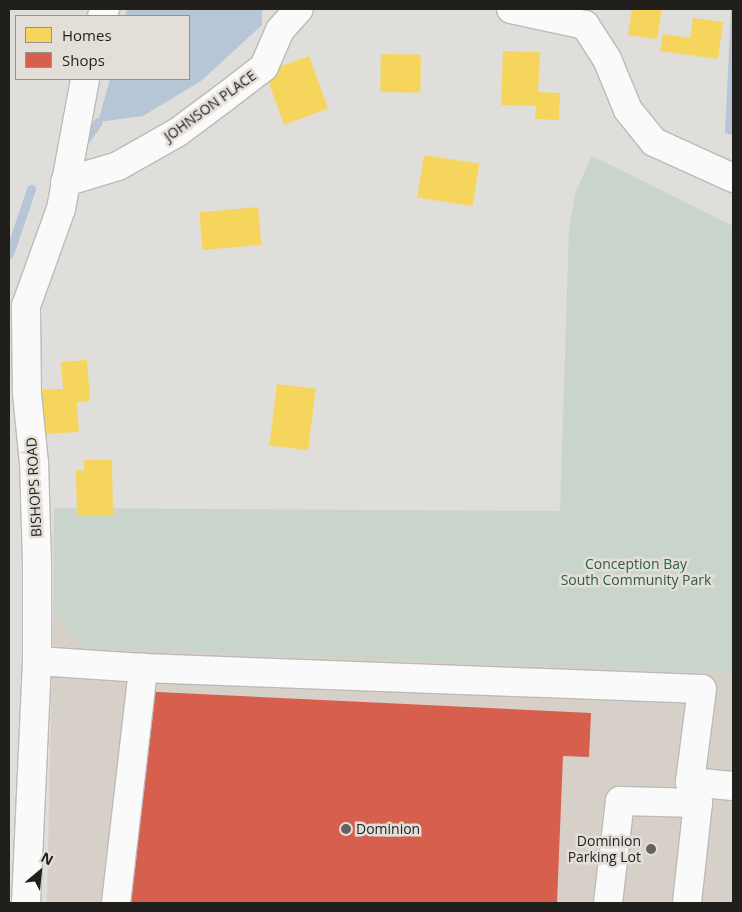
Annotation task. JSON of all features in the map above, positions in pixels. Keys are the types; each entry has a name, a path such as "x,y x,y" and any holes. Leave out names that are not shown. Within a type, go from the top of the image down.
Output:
{"street":[{"name":"JOHNSON PLACE","path":"65,182 118,166 178,132 226,98 264,67 280,30 299,9"},
{"path":"510,9 584,25 607,59 628,110 654,142 733,178"},
{"name":"BISHOPS ROAD","path":"26,903 37,662 34,463 27,394 26,306 61,209 85,80"},
{"path":"37,662 143,668 702,689 687,903"},
{"path":"116,903 143,668"},
{"path":"608,903 620,801 733,786"}],"shaded area":[{"path":"53,609 83,648 733,673 733,903 47,903"}],"green space":[{"name":"Conception Bay South Community Park","path":"592,156 733,226 733,673 82,648 53,609 54,508 560,511 569,227 576,191"}],"water":[{"path":"127,9 262,9 262,25 201,81 143,116 98,122 110,80 190,80 190,15 125,15"},
{"path":"731,9 733,9 733,135 725,133"}],"building: Homes":[{"path":"632,9 662,9 657,39 628,35"},
{"path":"693,18 723,22 718,59 660,51 663,34 690,38"},
{"path":"503,51 540,52 538,92 560,93 559,120 535,119 536,106 501,105"},
{"path":"381,54 421,55 420,93 380,92"},
{"path":"309,56 328,109 284,125 265,72"},
{"path":"424,155 479,164 473,206 417,197"},
{"path":"258,207 261,245 203,250 199,212"},
{"path":"87,360 90,401 77,402 79,432 44,434 41,390 63,389 61,362"},
{"path":"277,384 316,389 308,450 269,446"},
{"path":"84,460 112,460 113,515 77,515 76,470 84,471"}],"building: Shops":[{"name":"Dominion","path":"137,691 591,713 589,757 563,756 557,903 128,903"}],"waterway":[{"path":"81,146 98,122"},
{"path":"9,254 31,189"}],"place":[{"name":"Dominion","path":"346,829"},
{"name":"Dominion Parking Lot","path":"651,849"}]}
